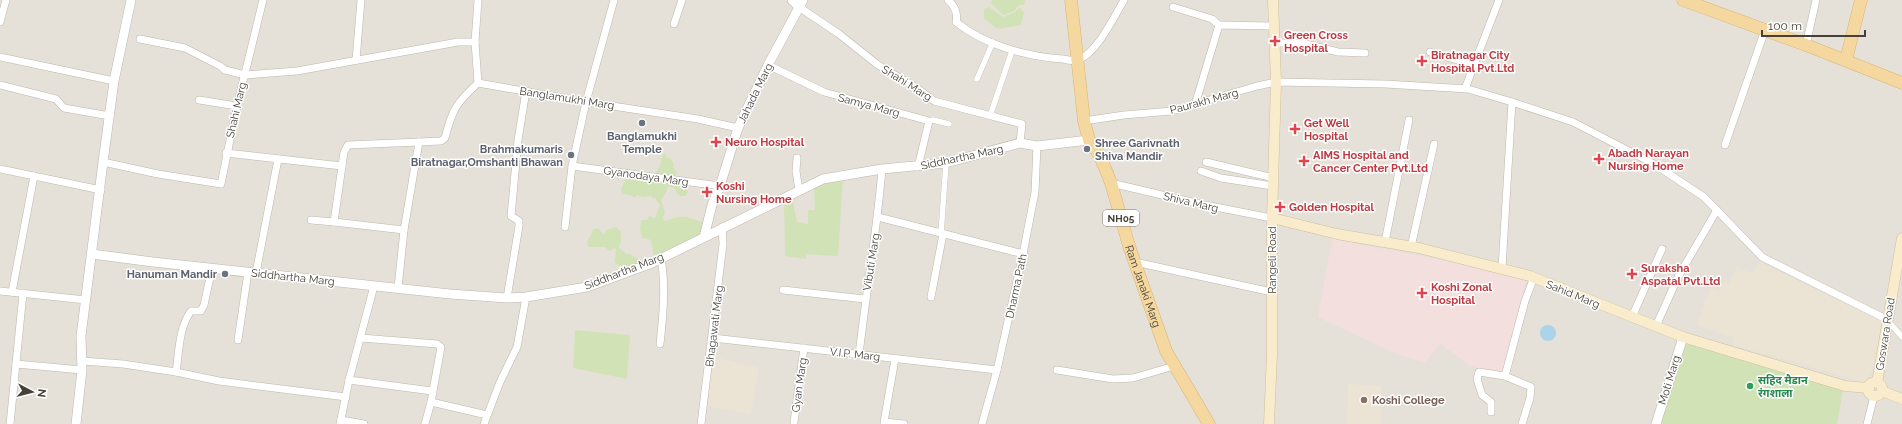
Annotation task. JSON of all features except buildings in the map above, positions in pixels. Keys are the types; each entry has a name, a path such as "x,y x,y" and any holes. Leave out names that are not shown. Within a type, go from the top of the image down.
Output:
{"main road":[{"name":"Ram Janaki Marg","path":"1071,0 1084,121 1089,140 1100,156 1111,183 1157,328 1174,366 1209,424"},
{"name":"Rangeli Road","path":"1269,424 1272,354 1272,218 1276,82 1273,0"},
{"path":"1683,0 1846,60 1902,83"},
{"path":"1846,60 1861,0"},
{"name":"Sahid Marg","path":"1272,218 1337,234 1411,247 1534,277 1683,337 1845,386 1875,389 1902,399"},
{"name":"Goswara Road","path":"1875,389 1886,320 1902,238"}],"street":[{"path":"0,22 6,0"},
{"path":"76,424 82,365 81,336 103,162 114,81 131,0"},
{"path":"140,40 185,48 225,70 244,75 262,0"},
{"path":"356,60 361,0"},
{"path":"334,222 345,149 353,144 418,142 440,140 445,138 452,113 457,104 478,83 475,42 478,0"},
{"path":"565,228 572,166 586,102 614,0"},
{"path":"674,24 682,0"},
{"name":"Shahi Marg","path":"792,0 801,4 878,64 917,88 934,101 1022,124 1020,143"},
{"path":"948,0 954,6 957,17 956,22 1012,51 1037,58 1077,60 1092,51 1124,0"},
{"path":"1465,89 1498,0"},
{"path":"1806,45 1816,0"},
{"name":"Jahada Marg","path":"704,237 712,205 720,186 738,128 768,66 801,4"},
{"path":"1173,7 1212,19 1219,25 1274,26"},
{"path":"1195,106 1219,25"},
{"path":"1725,145 1766,30"},
{"name":"Shahi Marg","path":"342,166 226,153 244,75 297,71 458,42 475,42"},
{"path":"977,79 993,42"},
{"path":"1275,43 1302,43 1338,52 1366,53"},
{"path":"990,116 1012,51"},
{"path":"1430,52 1474,66"},
{"path":"0,57 114,81"},
{"name":"Samya Marg","path":"768,66 824,92 929,121"},
{"name":"Paurakh Marg","path":"1084,121 1124,115 1172,111 1195,106 1257,86 1276,82 1384,84 1465,89 1512,102 1573,122 1654,164 1704,197 1762,256 1802,278 1886,320"},
{"name":"Banglamukhi Marg","path":"478,83 586,102 698,119 738,128"},
{"path":"0,86 56,99 64,108 110,116"},
{"path":"507,298 519,226 518,221 511,216 518,140 526,91"},
{"path":"199,100 237,106"},
{"path":"1502,268 1512,102"},
{"path":"918,167 929,121 933,120 949,124"},
{"path":"1385,242 1409,120"},
{"name":"Siddhartha Marg","path":"92,254 374,286 507,298 526,297 588,287 661,258 823,179 882,169 918,167 946,163 1020,143 1037,146 1089,140"},
{"path":"398,288 404,230 418,142"},
{"path":"1411,247 1434,144"},
{"name":"Dharma Path","path":"982,424 998,370 1023,254 1035,192 1037,146"},
{"path":"103,162 158,174 221,184 226,153"},
{"path":"797,158 796,171 799,191"},
{"path":"238,340 278,159"},
{"path":"1206,162 1221,165 1273,182"},
{"path":"931,297 942,234 946,163"},
{"path":"1219,177 1221,165"},
{"name":"Gyanodaya Marg","path":"572,166 720,186"},
{"path":"0,168 100,190"},
{"name":"Vibuti Marg","path":"859,355 865,299 878,217 882,169"},
{"path":"1201,171 1219,177 1273,182"},
{"path":"12,292 34,176"},
{"name":"Shiva Marg","path":"1111,183 1200,204 1272,218"},
{"path":"1656,326 1678,277 1717,210"},
{"path":"878,217 1023,254"},
{"path":"311,220 404,230"},
{"name":"Bhagawati Marg","path":"701,424 713,338 723,244 722,227"},
{"path":"1632,317 1662,249"},
{"path":"660,344 664,304 663,270 661,258"},
{"path":"1135,262 1272,292"},
{"path":"176,372 182,332 187,316 192,310 201,311 204,305 212,268"},
{"path":"1505,376 1525,301 1534,277"},
{"path":"364,424 340,422 349,380 374,286"},
{"path":"783,290 865,299"},
{"path":"0,291 86,300"},
{"path":"10,424 23,293"},
{"path":"484,424 500,382 517,347 526,297"},
{"path":"1886,320 1902,337"},
{"name":"Moti Marg","path":"1656,424 1683,337"},
{"path":"360,338 437,344 441,347 431,402 425,424"},
{"name":"V.I.P. Marg","path":"713,338 998,370"},
{"name":"Gyan Marg","path":"794,422 804,348"},
{"path":"895,359 884,423 904,424"},
{"path":"16,364 123,364 176,372 219,381 346,397"},
{"path":"1057,370 1120,378 1134,378 1174,366"},
{"path":"1491,412 1491,402 1481,392 1477,376 1482,372 1505,376 1526,384 1532,389 1522,424"},
{"path":"349,380 432,391"},
{"path":"1867,424 1875,389"},
{"path":"431,402 487,415"}],"shaded area":[{"path":"0,0 1902,0 1902,424 0,424"},
{"name":"Koshi Zonal Hospital","path":"1332,239 1478,267 1526,279 1502,375 1470,366 1440,344 1425,363 1394,353 1318,317"},
{"path":"1759,262 1882,321 1877,354 1869,378 1863,382 1733,345 1735,338 1697,325 1710,288 1719,292 1724,281 1729,283 1737,267 1753,274"},
{"path":"714,357 759,368 751,414 707,406"},
{"name":"Koshi College","path":"1348,384 1381,386 1381,424 1347,424"}],"green space":[{"path":"992,0 1025,0 1024,5 1019,5 1014,11 1003,15 991,3"},
{"path":"989,7 1003,17 1015,12 1020,7 1024,13 1021,25 998,29 984,19 984,9"},
{"path":"663,154 666,154 667,158 670,158 674,163 673,167 677,173 676,177 684,185 688,192 686,196 680,196 677,194 674,187 667,187 667,191 661,200 665,213 663,218 665,221 680,217 692,218 702,222 703,229 698,237 660,256 653,254 651,240 642,238 640,229 641,220 647,220 649,216 655,218 660,205 656,200 656,197 654,199 651,196 642,197 637,195 635,198 630,195 622,194 621,189 626,178 628,177 635,180 639,177 651,180 660,166"},
{"path":"843,179 838,256 806,254 806,259 785,256 784,202 792,198 797,222 808,224 808,210 815,210 814,186"},
{"path":"616,227 621,232 621,243 618,247 626,254 630,254 638,259 637,263 629,268 617,265 615,262 616,248 609,251 605,247 588,247 587,242 594,229 598,228 604,235 606,230"},
{"path":"575,330 630,335 627,379 573,368"},
{"name":"सहिद मैडान रंगशाला","path":"1684,343 1843,390 1837,424 1658,424"}],"water":[{"path":"1545,325 1551,325 1556,330 1554,339 1551,341 1545,341 1540,336 1540,330"}],"place":[{"name":"Green Cross Hospital","path":"1275,41"},
{"name":"Biratnagar City Hospital Pvt.Ltd","path":"1422,61"},
{"name":"Banglamukhi Temple","path":"642,123"},
{"name":"Get Well Hospital","path":"1295,129"},
{"name":"Neuro Hospital","path":"716,142"},
{"name":"Shree Garivnath Shiva Mandir","path":"1087,149"},
{"name":"Brahmakumaris Biratnagar,Omshanti Bhawan","path":"571,155"},
{"name":"Abadh Narayan Nursing Home","path":"1599,159"},
{"name":"AIMS Hospital and Cancer Center Pvt.Ltd","path":"1304,161"},
{"name":"Koshi Nursing Home","path":"707,192"},
{"name":"Golden Hospital","path":"1280,207"},
{"name":"Hanuman Mandir","path":"225,274"},
{"name":"Suraksha Aspatal Pvt.Ltd","path":"1632,274"},
{"name":"Koshi Zonal Hospital","path":"1422,293"},
{"name":"सहिद मैडान रंगशाला","path":"1750,386"},
{"name":"Koshi College","path":"1364,400"}]}
